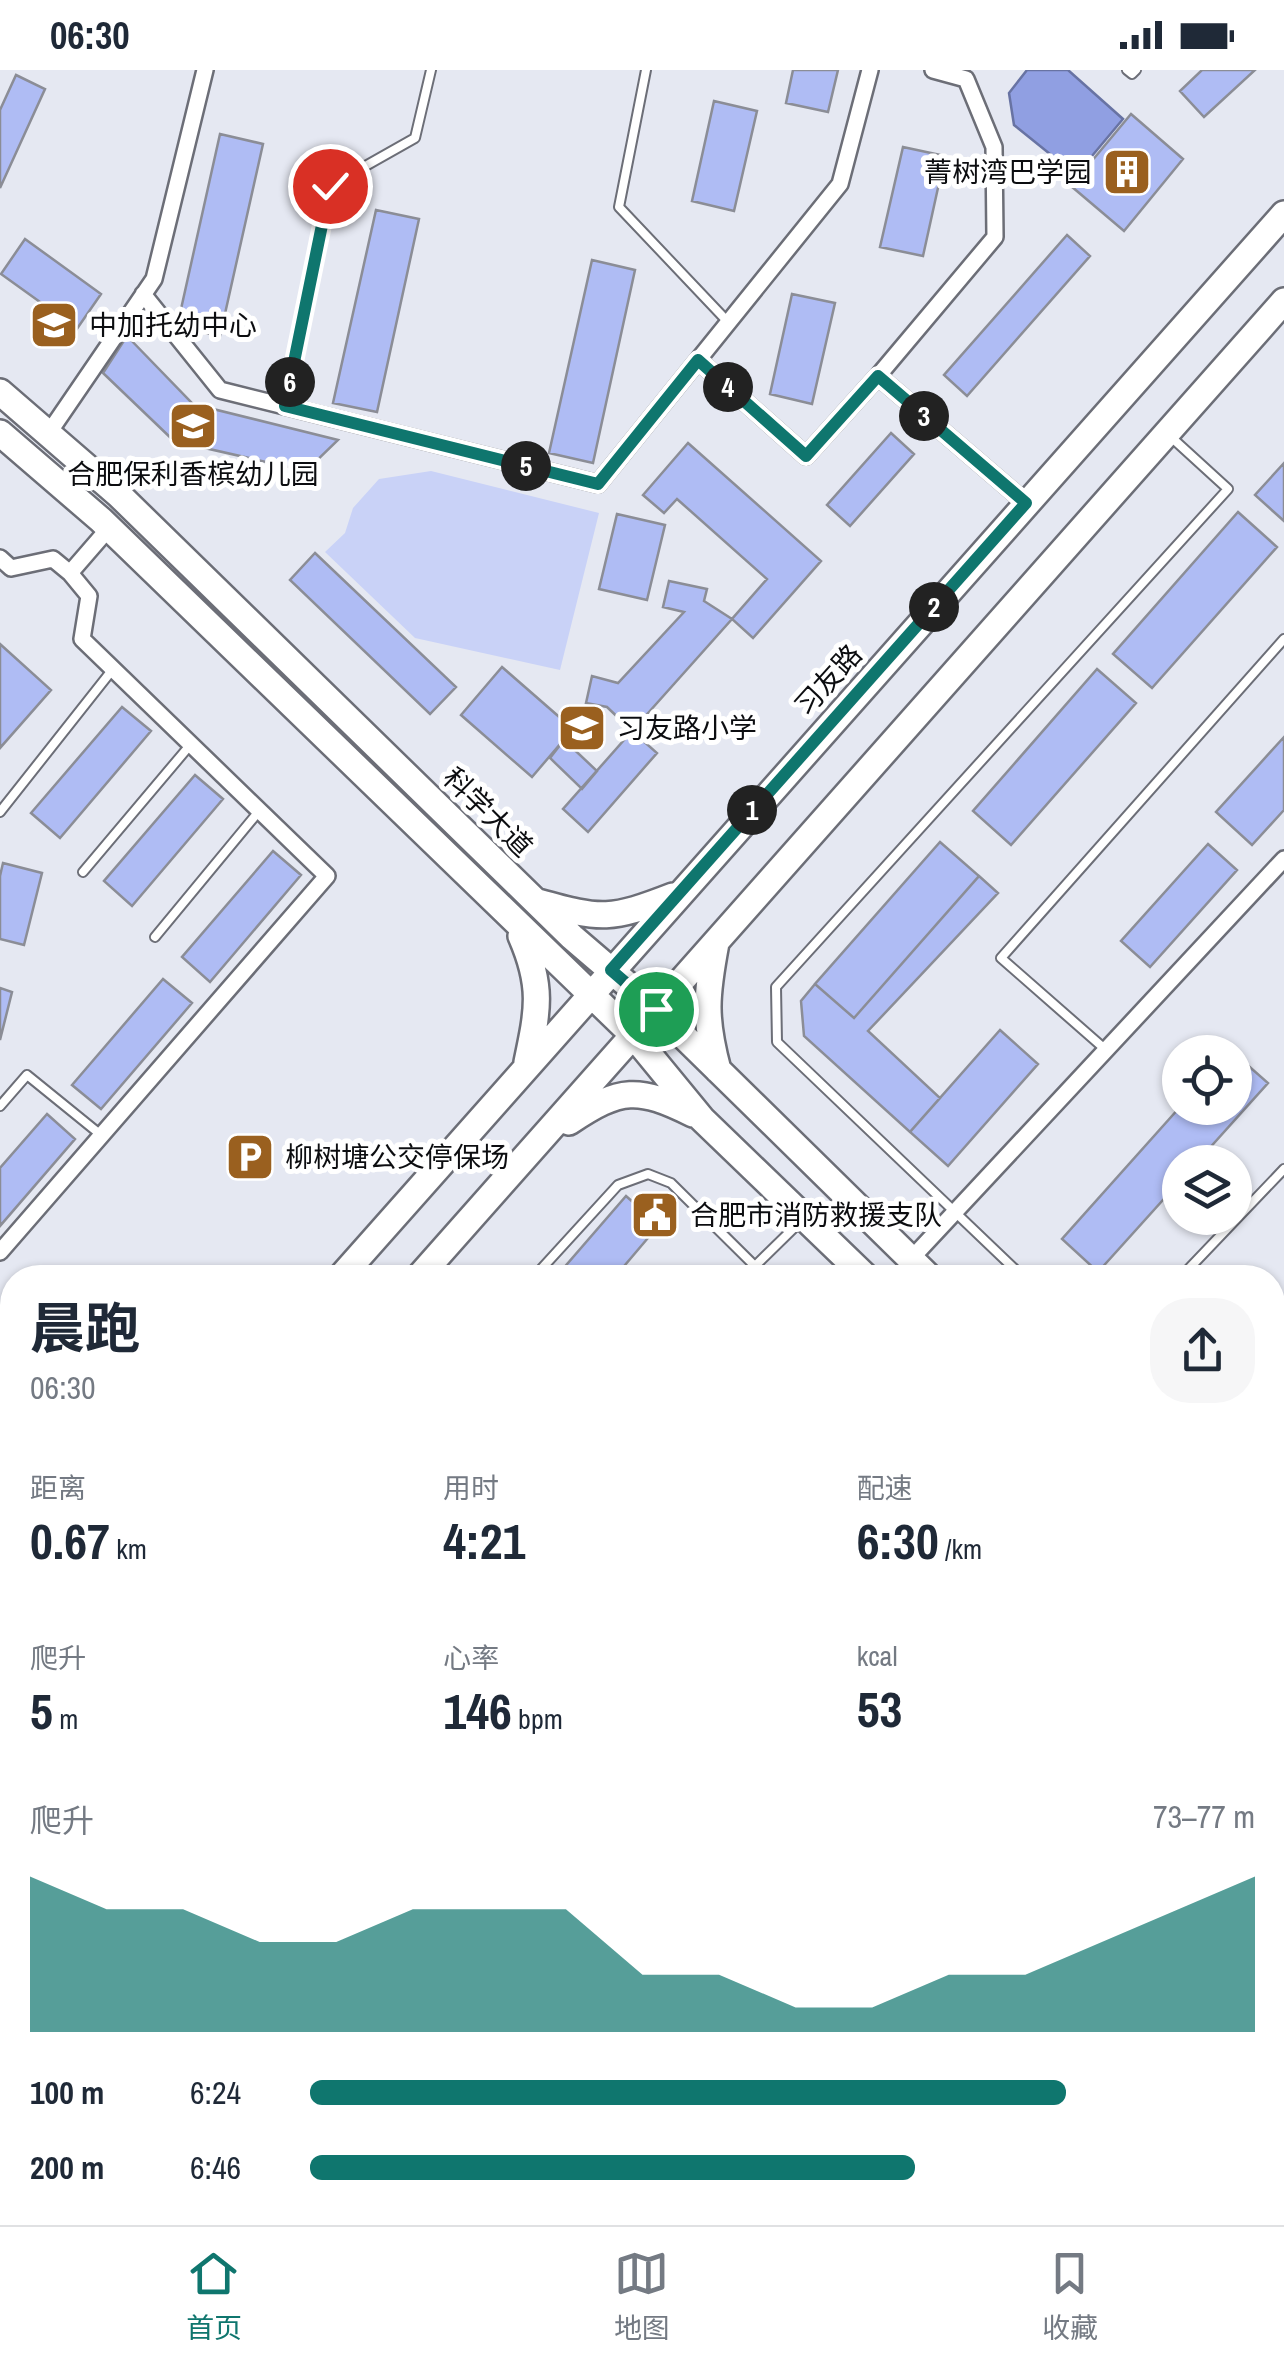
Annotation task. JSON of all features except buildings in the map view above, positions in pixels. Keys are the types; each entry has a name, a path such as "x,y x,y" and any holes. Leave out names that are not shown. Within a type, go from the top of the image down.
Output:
{"main road":[{"name":"习友路","path":"351,1265 1284,214"},
{"path":"429,1265 1284,301"},
{"name":"科学大道","path":"0,392 161,536 535,901 656,1009 917,1265"},
{"path":"0,433 108,528 633,1035 702,1119 854,1265"},
{"path":"535,901 576,912 623,916 677,894"},
{"path":"518,927 535,967 538,1011 526,1065"},
{"path":"716,942 706,998 707,1030 718,1070"},
{"path":"536,1144 598,1102 638,1093 657,1096 702,1119"}],"street":[{"path":"48,434 154,279 205,70"},
{"path":"144,294 220,390 598,484 840,184 870,70"},
{"path":"698,360 806,456 995,237 994,147 972,75 933,70"},
{"path":"878,376 1026,503"},
{"path":"70,573 108,528"},
{"path":"0,558 11,568 53,559 70,573 89,596 82,638 327,876 0,1252"},
{"path":"911,1259 1284,860"}],"lane":[{"path":"285,406 330,186 415,138 431,70"},
{"path":"646,70 619,207 728,322"},
{"path":"1127,70 1132,74 1136,70"},
{"path":"1010,1265 778,1042 776,987 1228,489 1167,433"},
{"path":"1106,1050 1001,958 1284,639"},
{"path":"0,812 113,669"},
{"path":"83,872 191,744"},
{"path":"155,937 260,810"},
{"path":"0,1106 28,1076 102,1136"},
{"path":"1192,1265 1284,1169"},
{"path":"546,1265 618,1185 648,1174 671,1182 754,1265"},
{"path":"756,1265 805,1218"}],"shaded area":[{"path":"431,471 599,513 560,670 415,638 325,552 345,533 353,508 379,479"}],"water":[{"path":"1027,70 1068,70 1123,119 1076,175 1014,125 1009,93"}],"place":[{"name":"菁树湾巴学园","path":"1127,172"},
{"name":"中加托幼中心","path":"54,325"},
{"name":"合肥保利香槟幼儿园","path":"193,426"},
{"name":"习友路小学","path":"582,728"},
{"name":"柳树塘公交停保场","path":"250,1157"},
{"name":"合肥市消防救援支队","path":"655,1215"}],"route":[{"path":"330,186 285,406 598,484 698,360 806,456 878,376 1026,503 611,970 656,1009"}]}
